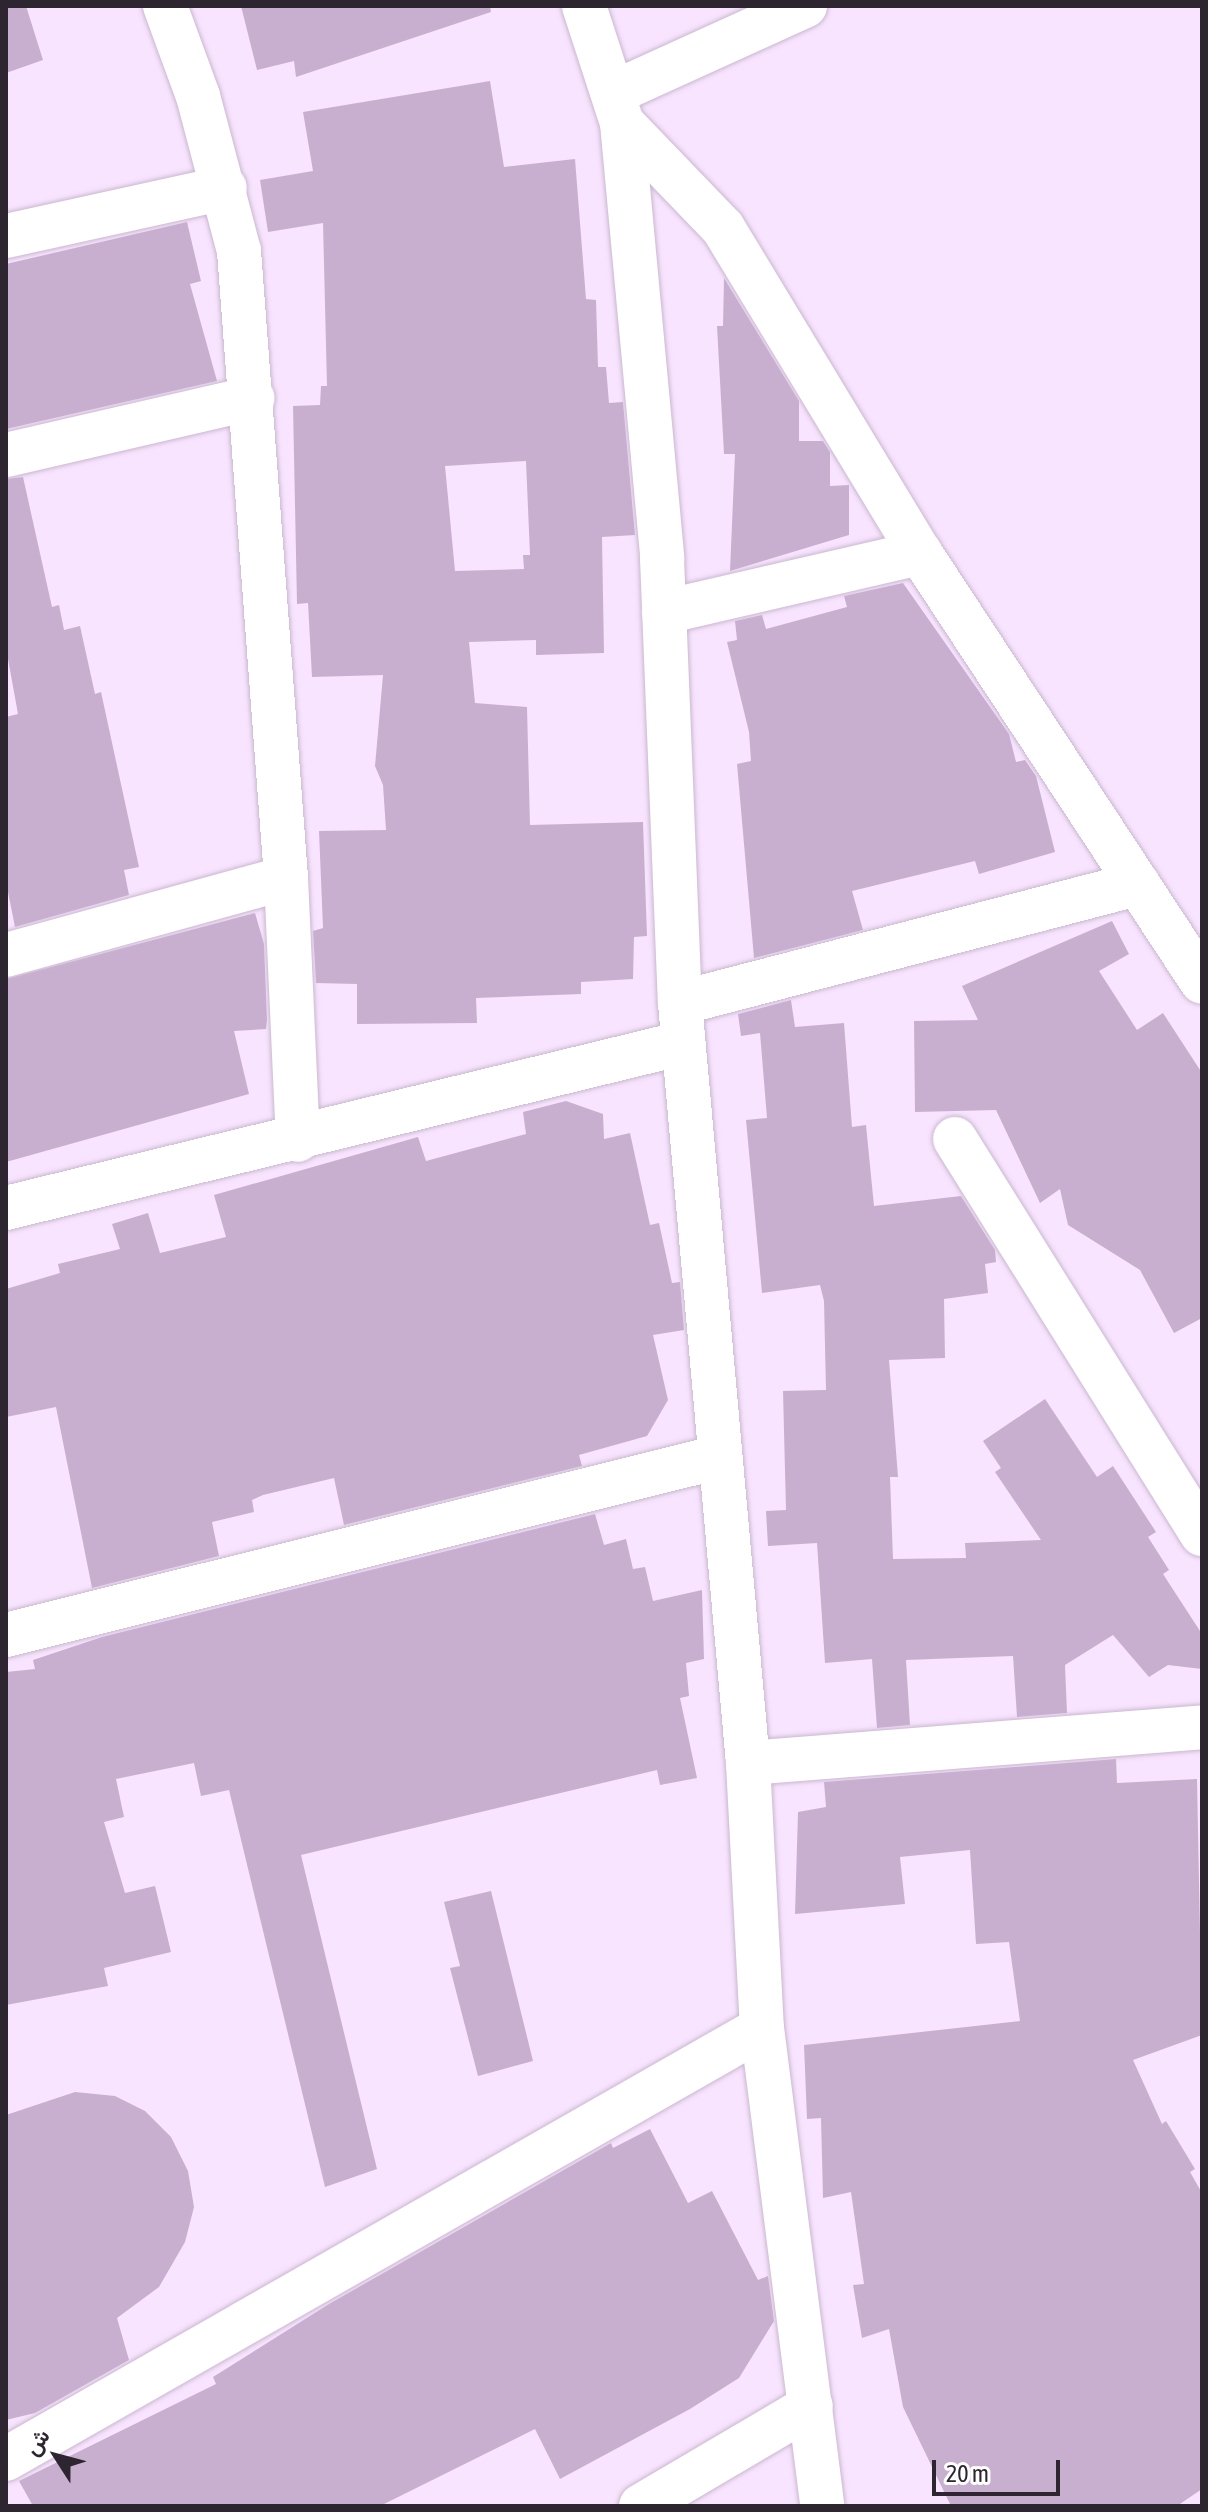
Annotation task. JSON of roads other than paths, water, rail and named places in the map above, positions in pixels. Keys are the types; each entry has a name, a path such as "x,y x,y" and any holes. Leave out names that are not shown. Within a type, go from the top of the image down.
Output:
{"street":[{"path":"165,6 225,188 239,251 253,398 286,878 298,1140"},
{"path":"584,6 618,108 664,612 682,1023 748,1763 762,2028 822,2506"},
{"path":"618,108 805,6"},
{"path":"618,108 723,228 920,553 1202,982"},
{"path":"6,236 225,188"},
{"path":"6,455 253,398"},
{"path":"664,612 920,553"},
{"path":"6,955 286,878"},
{"path":"6,1208 298,1140 1138,884"},
{"path":"955,1139 1202,1534"},
{"path":"6,1635 719,1457"},
{"path":"748,1763 1202,1727"},
{"path":"6,2459 762,2028"},
{"path":"641,2506 811,2406"}]}
